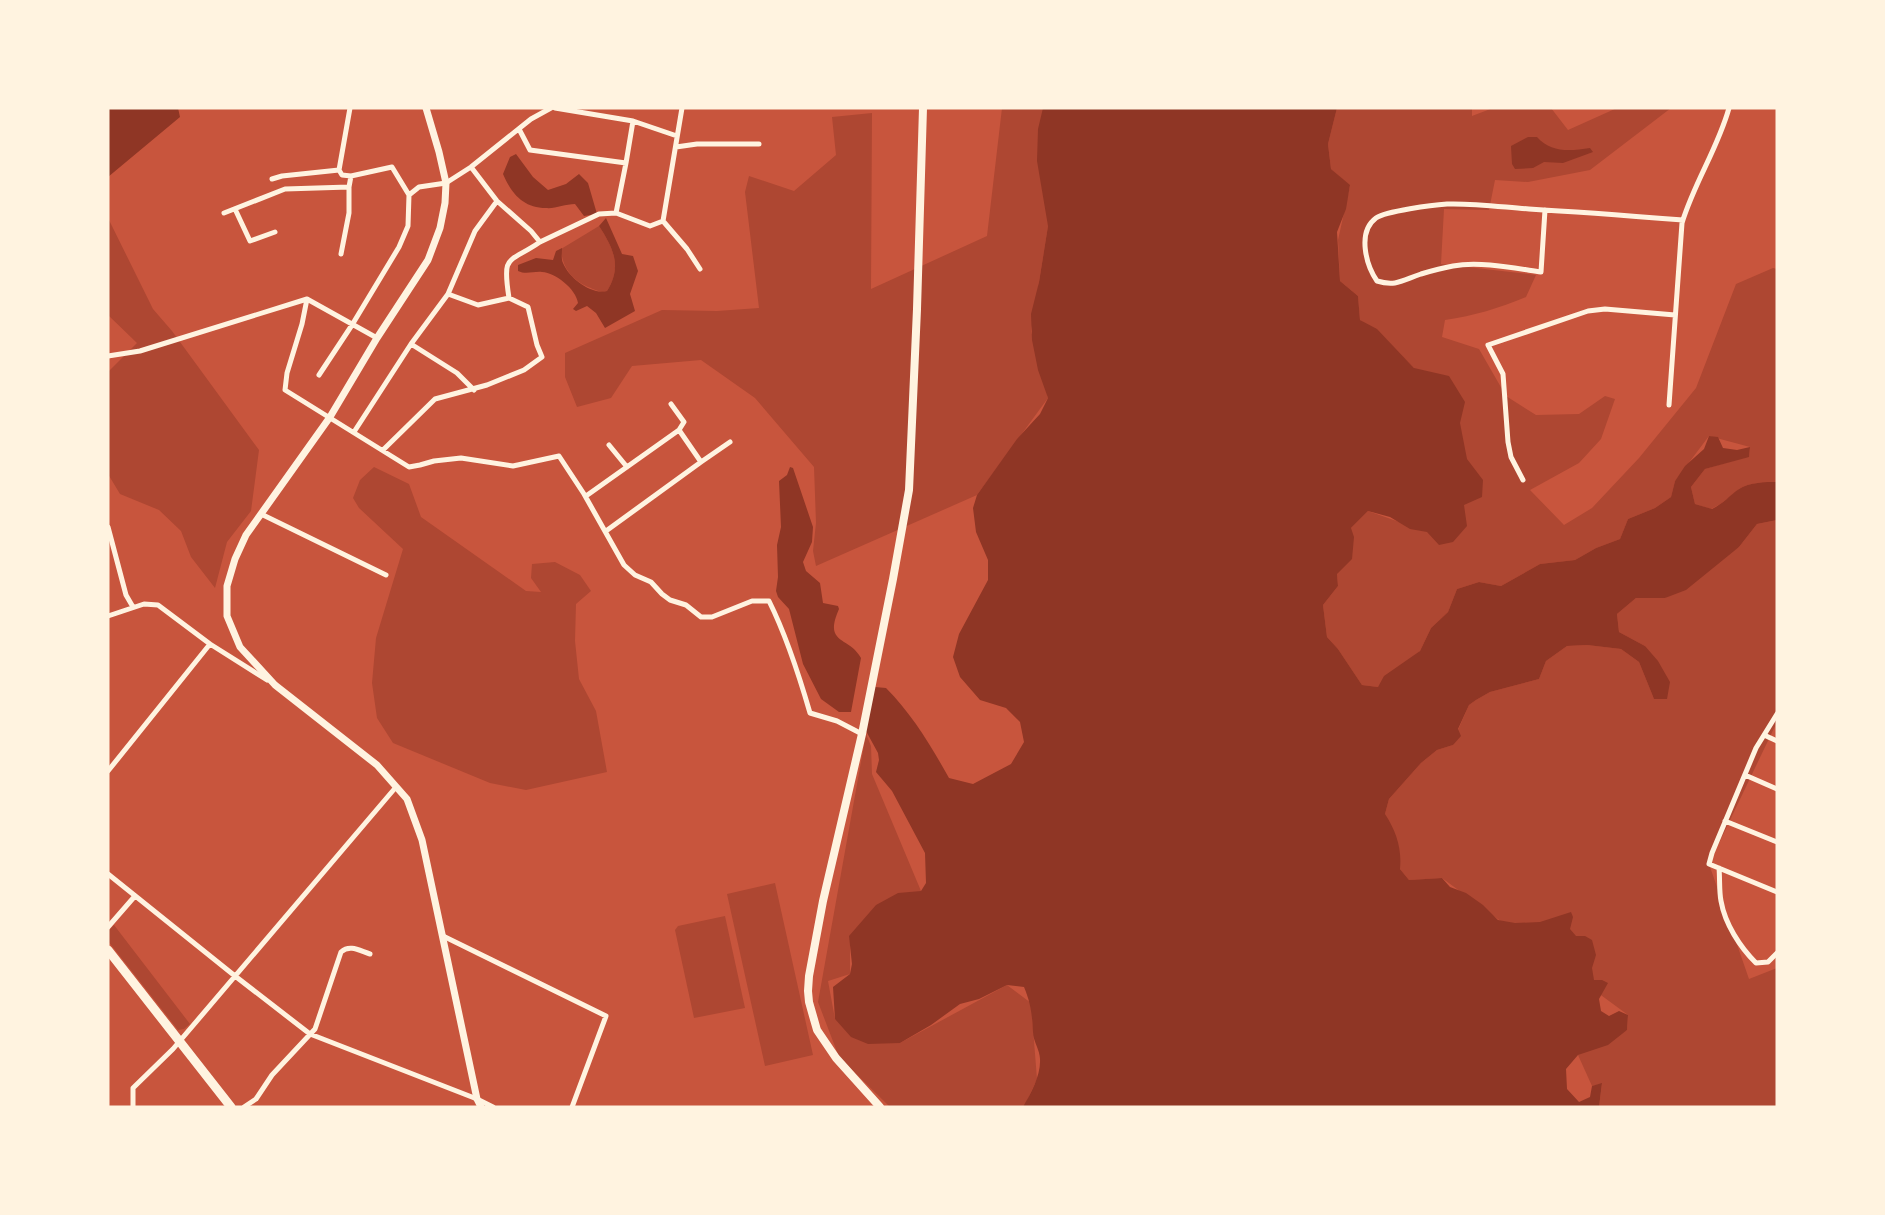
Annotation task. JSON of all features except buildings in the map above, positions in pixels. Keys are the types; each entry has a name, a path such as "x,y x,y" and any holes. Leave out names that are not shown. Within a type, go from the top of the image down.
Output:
{"highway":[{"path":"108,950 231,1107"}],"main road":[{"path":"880,1107 836,1058 817,1030 809,1002 809,976 823,902 862,734 909,490 918,309 923,108"}],"street":[{"path":"319,375 399,247 408,226 409,195 392,167 351,176 342,175 339,170 350,108"},
{"path":"275,685 240,647 227,616 227,586 235,559 246,535 330,417 377,338 428,260 440,228 446,183 426,108"},
{"path":"409,195 419,187 446,183 471,167 531,119 553,108 633,121 677,135"},
{"path":"663,221 682,108"},
{"path":"1669,405 1683,220 1689,200 1721,133 1729,108"},
{"path":"615,213 633,121"},
{"path":"519,129 530,150 626,163"},
{"path":"676,147 697,144 759,144"},
{"path":"471,167 497,201 540,242"},
{"path":"272,179 339,170"},
{"path":"341,254 349,213 351,176"},
{"path":"224,213 285,189 349,187"},
{"path":"354,432 411,344 448,294 475,231 497,201"},
{"path":"1545,210 1541,272 1479,263 1454,265 1421,274 1401,283 1386,284 1377,281 1367,260 1365,242 1368,227 1376,218 1388,213 1447,204 1545,210 1683,220"},
{"path":"235,208 250,241 275,232"},
{"path":"509,298 505,276 506,265 511,257 540,242 599,214 615,213 650,226 663,221"},
{"path":"663,221 687,249 700,270"},
{"path":"383,450 435,399 474,390 524,370 542,357 528,307 509,298 478,305 448,294"},
{"path":"108,356 140,351 307,299 377,338"},
{"path":"307,299 287,373 285,390 409,466 460,458 513,465 559,456 586,496 624,565 635,575 651,582 670,600 686,605 701,617 712,616 752,601 769,601 800,676 810,713 837,721 862,734"},
{"path":"1523,480 1511,457 1503,374 1488,345 1588,311 1605,309 1675,315"},
{"path":"411,344 457,373 474,390"},
{"path":"586,496 679,430 684,422 671,404"},
{"path":"679,430 701,462"},
{"path":"606,531 730,442"},
{"path":"609,445 627,467"},
{"path":"261,514 386,575"},
{"path":"108,527 126,595 133,607"},
{"path":"108,616 144,604 158,605 210,644 275,685 377,765 407,800 422,840 477,1099 481,1107"},
{"path":"108,771 210,644"},
{"path":"1777,714 1745,774 1709,864 1777,892"},
{"path":"1764,735 1777,741"},
{"path":"1745,774 1777,789"},
{"path":"133,1107 133,1088 179,1041 396,787"},
{"path":"1725,821 1777,842"},
{"path":"1719,868 1720,901 1727,921 1746,953 1756,963 1768,962 1777,953"},
{"path":"108,874 310,1034 493,1107"},
{"path":"108,927 135,896"},
{"path":"443,936 606,1016 572,1107"},
{"path":"244,1107 256,1099 272,1075 315,1029 341,952 345,948 352,947 370,954"}],"shaded area":[{"path":"108,108 178,108 180,117 108,177"},
{"path":"1002,108 1045,108 1048,226 1031,331 1048,398 977,495 816,566 813,551 816,523 814,467 755,398 701,360 632,366 611,398 577,407 565,377 565,353 662,310 717,311 759,308 745,192 749,176 794,191 836,155 832,117 872,113 871,289 987,236"},
{"path":"1043,108 1337,108 1328,144 1331,169 1350,185 1346,209 1337,232 1340,281 1358,296 1360,320 1377,329 1414,368 1449,376 1465,402 1460,423 1467,459 1483,480 1482,497 1464,505 1467,526 1453,542 1439,545 1427,532 1410,529 1390,517 1368,511 1351,528 1354,537 1352,559 1337,574 1338,586 1323,605 1327,637 1338,649 1362,685 1378,687 1384,676 1420,651 1431,628 1448,612 1457,589 1479,582 1501,586 1540,564 1575,560 1596,548 1620,539 1628,519 1655,508 1671,497 1675,481 1685,466 1704,449 1709,436 1718,437 1723,448 1737,450 1750,447 1749,457 1705,469 1691,487 1695,504 1712,509 1743,487 1777,482 1777,520 1757,524 1739,547 1686,590 1665,598 1636,598 1617,614 1619,632 1645,646 1658,661 1670,682 1667,699 1654,699 1639,662 1621,649 1587,645 1567,646 1546,661 1539,679 1490,692 1469,705 1458,729 1461,736 1453,745 1437,750 1421,763 1389,799 1385,814 1397,840 1400,869 1409,880 1442,878 1450,887 1466,893 1483,905 1498,920 1515,923 1540,922 1571,912 1573,917 1570,929 1576,936 1585,936 1592,940 1596,955 1592,968 1594,980 1608,983 1599,999 1601,1011 1609,1016 1619,1011 1628,1015 1627,1030 1608,1045 1578,1055 1566,1069 1567,1089 1579,1102 1590,1097 1592,1086 1602,1083 1599,1107 1023,1107 1037,1078 1040,1065 1039,1052 1033,1035 1030,1004 1024,987 1007,985 979,999 960,1004 931,1025 900,1043 868,1044 851,1037 835,1019 833,987 850,974 852,964 849,936 876,905 898,893 921,891 926,883 925,853 892,791 876,772 878,753 866,731 875,687 886,688 913,719 949,778 973,784 1011,764 1024,742 1020,722 1006,708 980,700 960,677 953,657 959,634 988,580 988,560 976,532 973,508 977,495 1017,439 1040,414 1048,398 1038,370 1032,340 1031,314 1048,226 1037,161 1038,129"},
{"path":"1337,108 1472,108 1472,116 1493,108 1551,108 1568,130 1617,108 1671,108 1590,170 1528,182 1495,180 1489,210 1444,209 1441,264 1536,275 1526,297 1486,311 1445,320 1442,337 1479,349 1506,396 1536,415 1579,414 1605,396 1615,399 1601,439 1579,463 1530,490 1564,525 1592,508 1639,458 1696,388 1736,284 1773,268 1777,269 1777,482 1743,487 1711,509 1695,504 1691,487 1705,469 1749,456 1750,447 1709,436 1675,481 1671,497 1655,508 1628,519 1620,539 1596,548 1575,560 1540,564 1501,586 1479,582 1457,589 1448,612 1431,628 1420,651 1378,687 1362,685 1338,649 1327,637 1323,605 1338,586 1337,574 1351,528 1368,511 1428,532 1414,368 1382,335 1360,320 1358,296 1340,281 1338,240 1350,186 1331,169 1328,144"},
{"path":"1528,137 1537,137 1548,146 1561,150 1590,148 1593,152 1563,163 1544,162 1533,168 1515,169 1512,164 1511,146"},
{"path":"516,154 533,177 548,190 566,184 579,174 588,183 597,214 584,216 575,204 546,208 524,202 514,193 503,174 510,157"},
{"path":"108,218 153,309 172,331 259,450 251,511 227,542 215,588 191,557 181,531 159,510 120,494 108,474 108,372 137,343 108,315"},
{"path":"606,218 622,254 633,256 638,271 630,294 635,311 605,328 596,313 587,306 576,311 573,309 578,303 574,292 559,279 542,272 518,271 518,265 536,258 553,260 556,251 562,248 563,263 575,280 588,288 601,292 607,291 612,282 615,266 609,242 599,226"},
{"path":"599,226 609,242 615,266 612,282 605,292 588,287 572,276 563,261 561,249"},
{"path":"374,467 409,484 421,517 526,591 541,592 531,578 532,564 555,562 580,575 591,591 576,604 575,641 579,679 596,711 607,772 526,790 490,783 393,743 377,718 372,683 376,638 403,549 359,508 353,498 360,480"},
{"path":"790,467 793,468 813,527 812,542 803,562 806,571 820,583 823,603 838,606 834,629 836,635 861,658 851,712 839,712 821,699 803,664 789,609 778,597 776,591 777,545 781,527 779,481 787,475"},
{"path":"1777,520 1777,722 1709,864 1749,979 1777,968 1777,1107 1599,1107 1602,1084 1592,1086 1578,1055 1627,1030 1628,1015 1442,878 1409,880 1400,869 1385,814 1389,799 1421,763 1437,750 1453,745 1469,705 1490,692 1539,679 1546,661 1567,646 1587,645 1621,649 1639,662 1654,699 1645,646 1619,632 1617,614 1636,598 1665,598 1739,547 1757,524"},
{"path":"866,734 871,746 872,774 921,891 850,944 850,974 828,981 835,1019 900,1043 1007,985 1031,1003 1037,1079 1024,1107 890,1107 839,1057 818,1002"},
{"path":"775,883 813,1055 765,1066 727,894"},
{"path":"725,916 745,1008 694,1018 675,930 678,926"},
{"path":"114,925 190,1024 184,1029 178,1030 108,941 108,931"}]}
